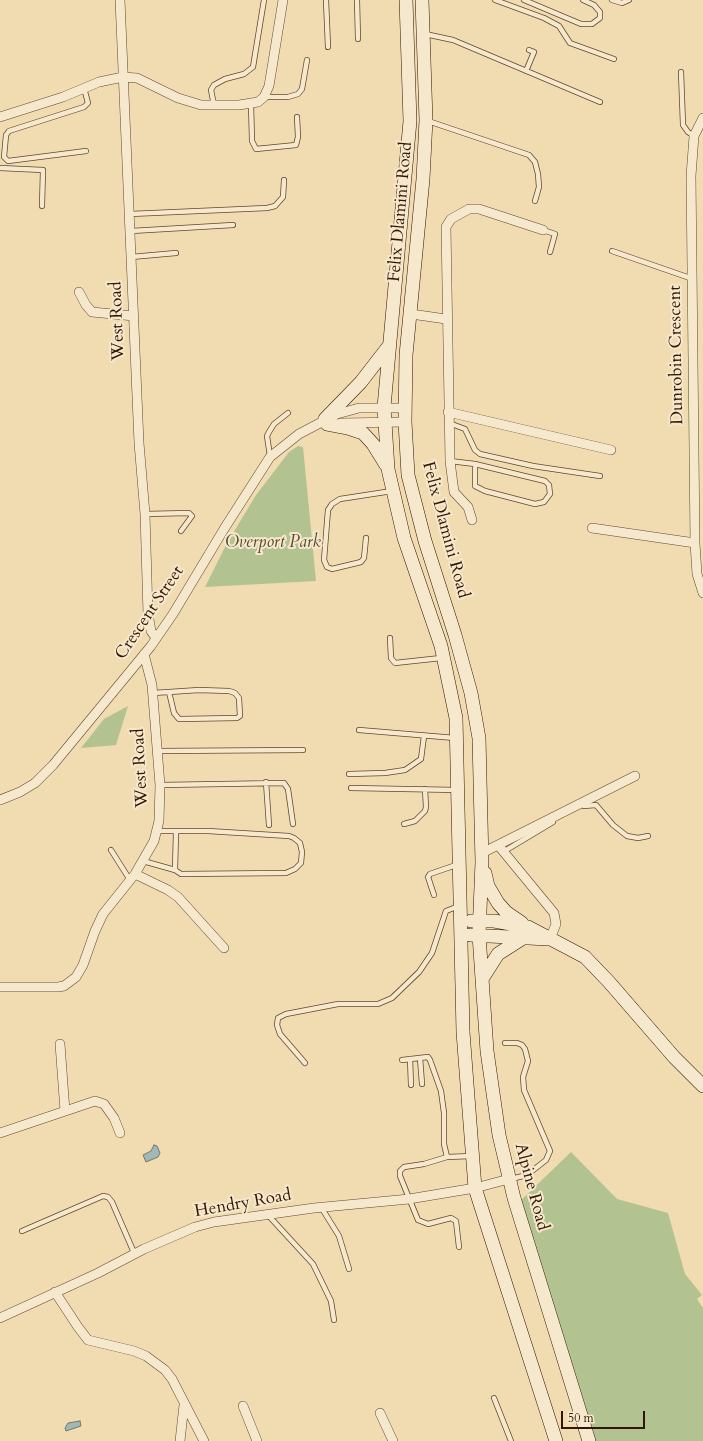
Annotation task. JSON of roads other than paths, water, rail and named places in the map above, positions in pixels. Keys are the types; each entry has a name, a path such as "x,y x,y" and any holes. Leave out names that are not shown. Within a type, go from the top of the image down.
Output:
{"main road":[{"name":"Felix Dlamini Road","path":"406,0 410,121 403,211 389,346 384,423 388,469 404,538 443,658 456,718 462,935"},
{"name":"Felix Dlamini Road","path":"422,0 426,120 423,179 406,355 405,422 408,475 425,541 455,635 471,693 479,738 482,857 479,936"},
{"path":"388,469 369,438 356,430 326,421 361,382 389,346"},
{"path":"482,857 488,886 498,903 526,933"},
{"path":"461,921 516,924 526,933"},
{"path":"482,979 498,954 526,933"},
{"path":"556,1441 474,1188 463,1032 462,935 479,936 526,933 550,939 575,951 591,963 674,1057 703,1086"},
{"name":"Alpine Road","path":"479,936 486,1051 499,1135 509,1179 589,1441"}],"street":[{"name":"West Road","path":"120,0 134,316 145,514 148,614 151,631 156,638"},
{"path":"0,117 99,82 123,77 137,78 178,98 191,102 214,105 251,104 264,97 269,86 283,0"},
{"name":"Dunrobin Crescent","path":"703,118 694,136 691,176 695,543 697,574 703,593"},
{"path":"472,520 468,507 454,492 450,461 445,235 448,223 469,209 479,210 543,230"},
{"path":"79,292 86,305 92,312 134,316"},
{"path":"411,314 446,319"},
{"name":"Crescent Street","path":"0,800 20,792 35,783 83,729 144,654 173,614 270,456 308,428 343,412 359,408 405,408"},
{"path":"448,412 611,450"},
{"name":"Crescent Street","path":"326,421 384,423 405,422"},
{"path":"592,528 695,543"},
{"name":"West Road","path":"0,987 58,987 70,982 76,977 83,965 94,931 103,914 143,861 158,831 160,785 153,693 151,674 144,654"},
{"path":"482,857 635,776"},
{"path":"500,848 554,913 556,924 550,939"},
{"path":"132,877 168,890 178,897 224,948"},
{"path":"60,1044 65,1111"},
{"path":"0,1133 95,1101 101,1102 114,1118 120,1133"},
{"name":"Hendry Road","path":"0,1318 135,1255 144,1249 195,1228 221,1221 267,1214 409,1199 474,1188 509,1179"},
{"path":"55,1292 88,1340 134,1351 158,1365 172,1379 184,1405 204,1441"},
{"path":"180,1441 184,1405"},
{"path":"243,1406 257,1441"},
{"path":"380,1413 393,1441"}],"lane":[{"path":"214,105 211,90 214,85 221,80 244,74 253,67 264,0"},
{"path":"326,0 328,47"},
{"path":"357,0 358,39"},
{"path":"495,0 544,18 558,26 570,43 614,59"},
{"path":"524,0 581,24 592,24 600,18 600,12 597,7 583,0"},
{"path":"612,0 622,3 629,0"},
{"path":"423,34 453,40 600,102"},
{"path":"526,71 534,52 529,50"},
{"path":"264,97 288,97 298,94 302,89 307,60"},
{"path":"681,72 683,125 688,132 694,136"},
{"path":"84,88 88,103 84,107 8,133 4,157 8,161 86,151"},
{"path":"251,104 252,141 256,149 297,144 297,117"},
{"path":"426,120 529,154 535,162 538,174 539,187 535,201"},
{"path":"0,168 43,170 42,206"},
{"path":"130,214 267,208 275,206 283,197 284,180"},
{"path":"131,231 233,225"},
{"path":"543,230 555,234 550,252"},
{"path":"612,251 693,279"},
{"path":"132,257 176,253"},
{"path":"270,456 267,436 274,424 288,413"},
{"path":"449,423 465,429 475,450 480,454 533,466 600,476"},
{"path":"450,461 475,464 545,481 549,485 550,494 544,502 535,504 485,491 475,486 475,464"},
{"path":"366,538 364,558 361,562 332,569 327,567 324,560 328,510 332,504 340,499 393,490"},
{"path":"145,514 189,513 192,516 181,531"},
{"path":"390,638 391,658 395,663 443,658"},
{"path":"153,693 199,690 233,692 239,698 240,716 237,718 179,719 174,713 170,692"},
{"path":"359,730 457,738"},
{"path":"349,774 384,774 405,770 421,759 424,736"},
{"path":"157,751 303,750"},
{"path":"266,782 270,824"},
{"path":"160,785 280,782 286,785 288,789 293,824"},
{"path":"351,788 459,791"},
{"path":"404,824 414,821 425,811 425,789"},
{"path":"500,848 589,804 596,805 620,833 638,838 648,836"},
{"path":"143,861 175,870 181,874 286,873 299,866 302,852 297,840 289,836 208,831 158,831"},
{"path":"175,870 176,832"},
{"path":"111,850 132,877"},
{"path":"434,895 428,877 430,874 460,864"},
{"path":"305,1063 280,1034 277,1025 278,1018 286,1014 338,1004 378,1004 392,998 419,972 432,953 446,912 452,908 461,906"},
{"path":"505,1043 512,1042 522,1045 525,1049 528,1061 523,1077 524,1090 550,1151 546,1160 527,1175 509,1179"},
{"path":"420,1058 422,1084"},
{"path":"402,1060 429,1058 441,1091 444,1113 444,1144 447,1157"},
{"path":"410,1059 411,1085"},
{"path":"459,1247 456,1221 451,1218 428,1224 421,1222 416,1216 400,1176 401,1168 430,1163 447,1157 472,1156"},
{"path":"22,1231 103,1196 108,1197 112,1202 135,1255"},
{"path":"322,1207 339,1236 349,1269"},
{"path":"267,1214 313,1264 331,1301 334,1320"},
{"path":"494,1398 511,1441"}],"water":[{"path":"154,1145 157,1146 160,1153 158,1157 146,1162 143,1155 151,1151"},
{"path":"80,1421 81,1426 66,1431 65,1428 68,1423"}],"park label":[{"name":"Overport Park","path":"273,543"}]}
